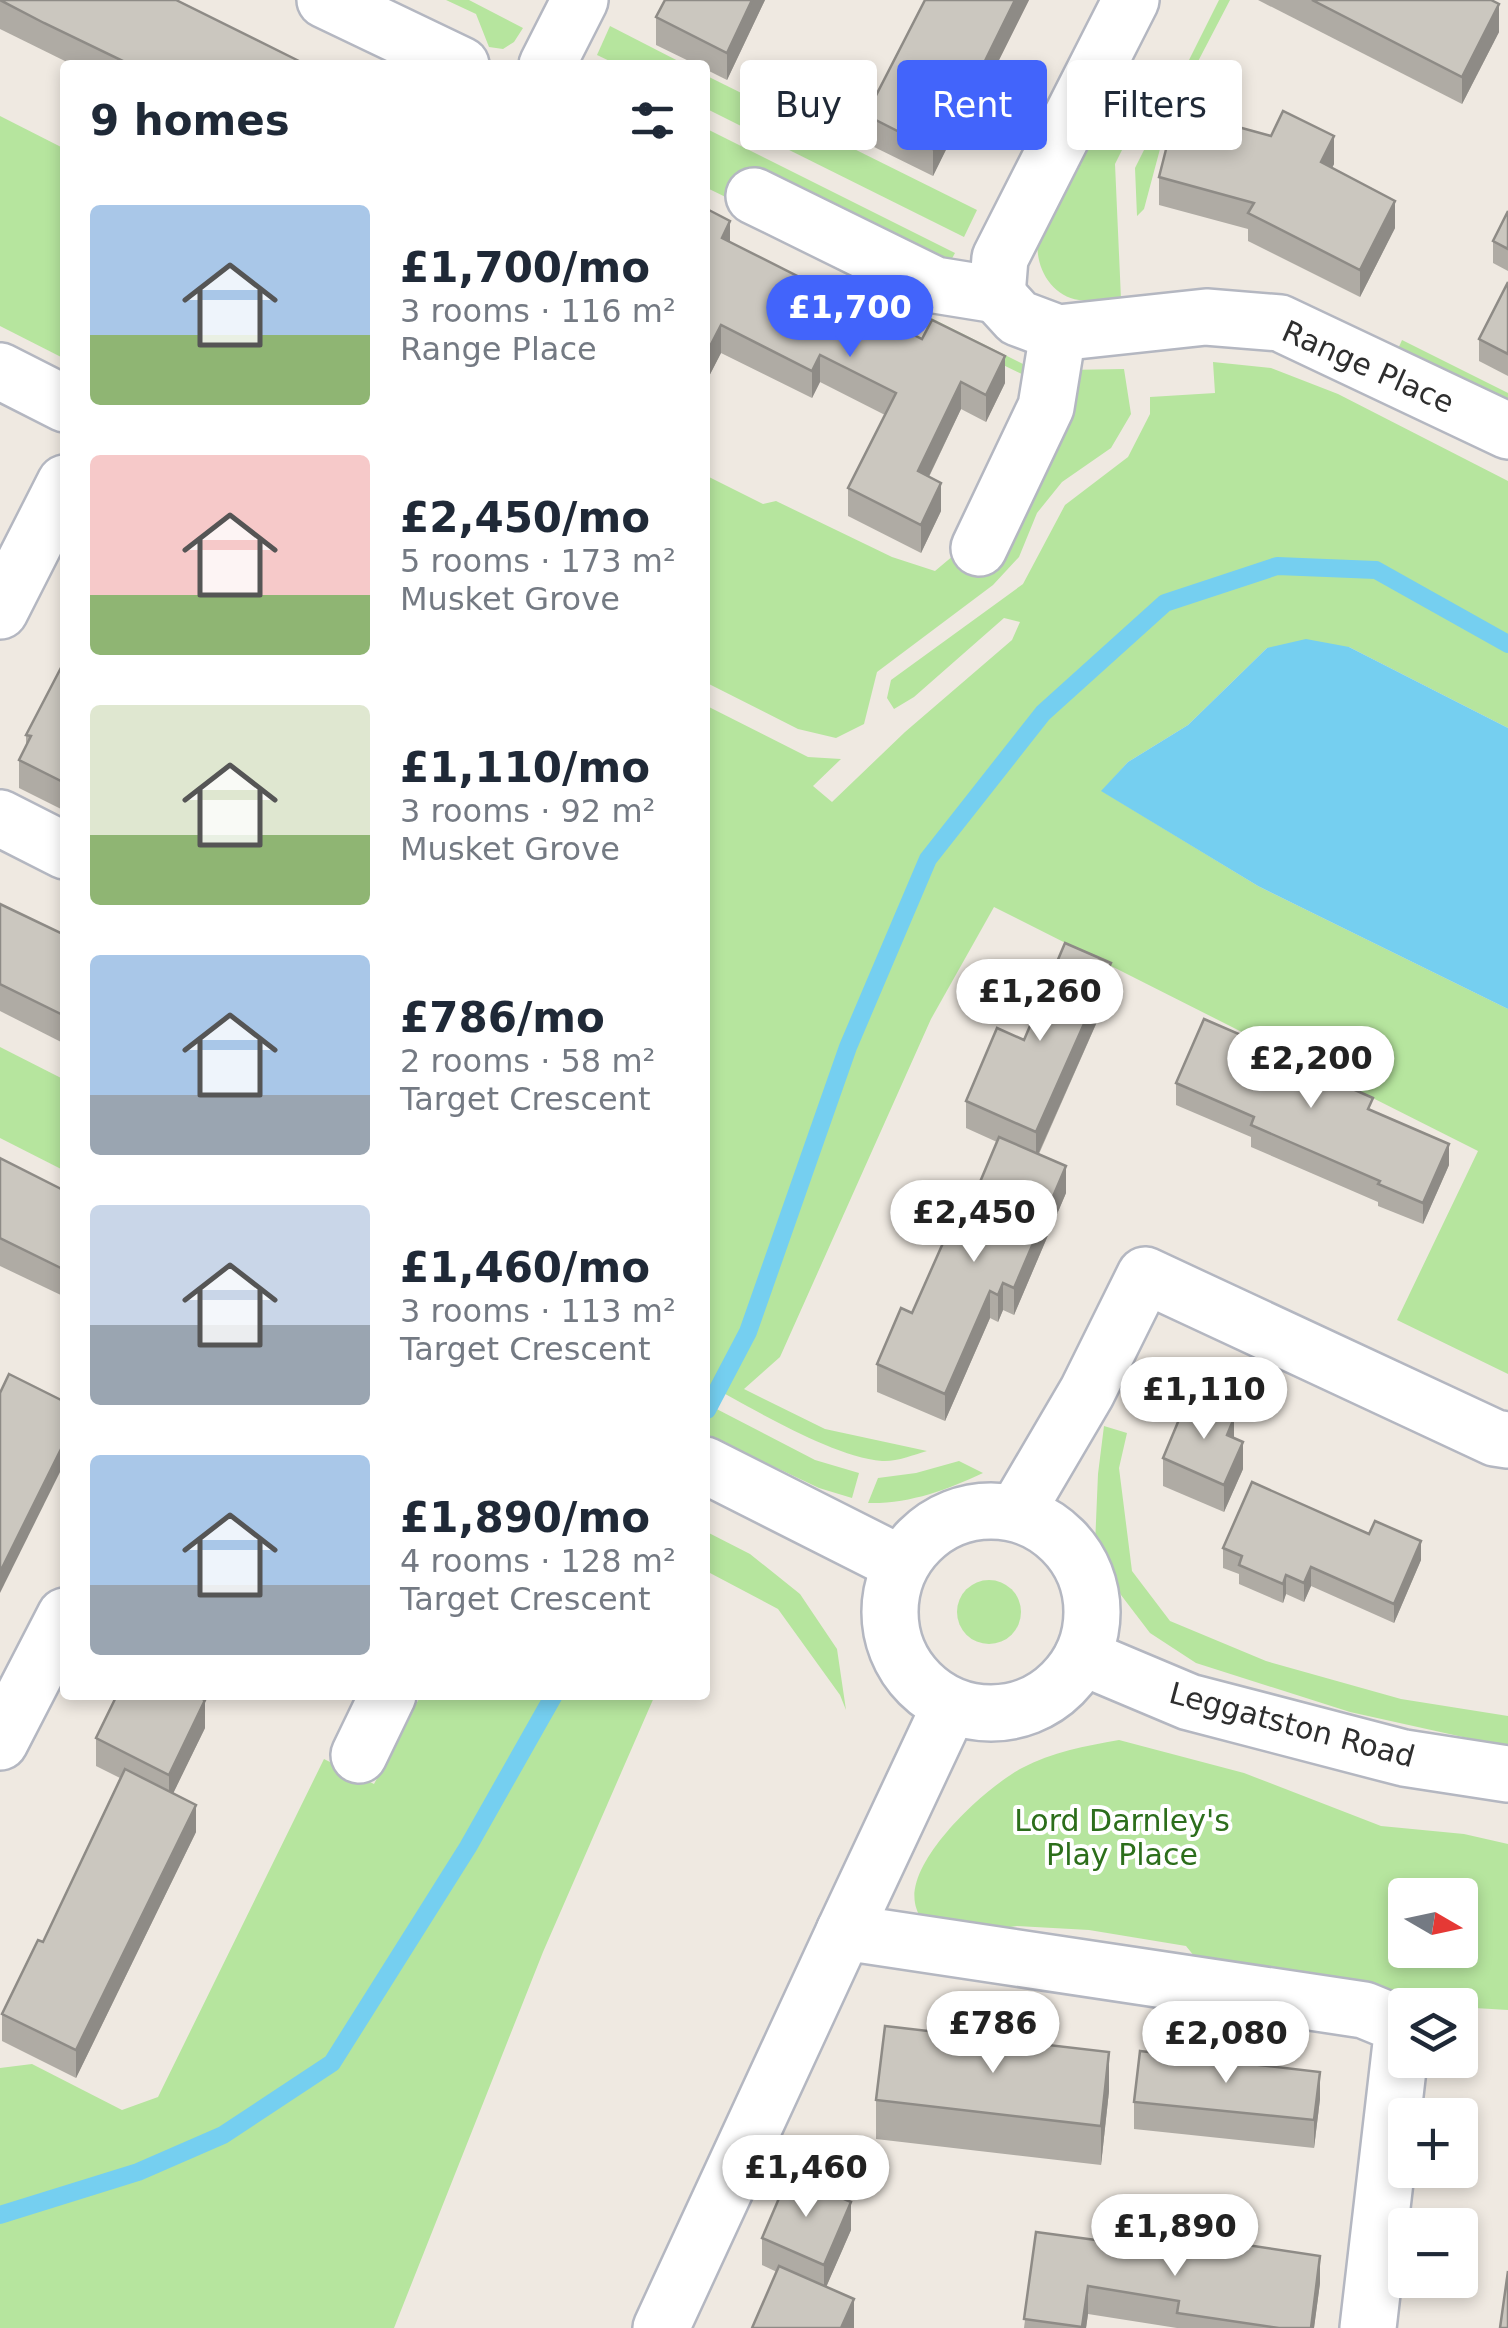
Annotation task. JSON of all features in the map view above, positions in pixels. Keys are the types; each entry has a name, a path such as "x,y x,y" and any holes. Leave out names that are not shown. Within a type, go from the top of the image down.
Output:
{"street":[{"path":"325,0 451,60"},
{"path":"550,60 580,0"},
{"path":"998,295 1000,258 1131,0"},
{"path":"754,196 935,286 998,295 1018,318 1058,333 1046,408 979,548"},
{"name":"Range Place","path":"1058,333 1206,317 1280,324 1508,431"},
{"path":"0,371 60,401"},
{"path":"0,611 60,493"},
{"path":"0,818 60,848"},
{"path":"1016,1513 1086,1392 1145,1276 1495,1438 1508,1440"},
{"path":"710,1468 901,1564"},
{"path":"982,1510 1016,1513 1048,1528 1074,1554 1089,1586 1092,1622 1082,1657 1064,1683 1040,1702 1010,1712 979,1714 950,1706 921,1687 900,1660 890,1629 890,1595 901,1564 921,1537 950,1519 982,1510"},
{"path":"0,1742 60,1626"},
{"name":"Leggatston Road","path":"1082,1657 1188,1702 1404,1758 1508,1774"},
{"path":"359,1755 386,1700"},
{"path":"661,2328 950,1706"},
{"path":"844,1932 1364,2010 1403,2026 1368,2328"}],"green space":[{"path":"446,0 469,0 523,28 514,42 503,49 489,47 476,14"},
{"path":"1219,0 1230,0 1199,60 1189,60"},
{"path":"610,26 676,60 608,60 597,55"},
{"path":"710,77 740,92 740,125 710,110"},
{"path":"0,116 60,146 60,356 0,326"},
{"path":"710,130 740,146 740,150 749,150 955,253 944,273 740,204 710,189"},
{"path":"789,150 856,150 977,210 964,237"},
{"path":"1082,150 1122,150 1115,164 1121,299 1079,300 1060,292 1046,278 1039,259 1038,238"},
{"path":"1144,150 1160,150 1144,209 1137,216 1135,168"},
{"path":"885,277 933,302 927,316 1035,370 1028,377 874,302"},
{"path":"1402,340 1508,393 1508,410 1398,349"},
{"path":"1213,362 1271,368 1338,394 1508,481 1508,728 1349,647 1267,648 1188,725 1128,762 1102,791 1258,886 1508,1009 1508,1374 1397,1320 1478,1151 994,907 931,1019 780,1357 744,1389 825,1429 927,1451 882,1461 839,1450 792,1430 710,1386 710,708 808,757 841,759 813,786 832,802 905,732 1012,640 1020,622 1004,618 914,697 894,709 887,698 891,680 1023,584 1065,505 1128,457 1150,414 1150,397 1215,393"},
{"path":"1124,369 1131,414 1111,448 1062,482 1037,513 1019,557 993,585 877,672 864,724 836,738 798,729 710,685 710,478 763,504 776,501 892,557 935,571 960,550 1066,370"},
{"path":"0,1047 60,1077 60,1168 0,1138"},
{"path":"710,1406 815,1460 859,1473 852,1498 819,1488 710,1436"},
{"path":"1104,1426 1127,1433 1119,1468 1132,1571 1170,1621 1266,1661 1401,1699 1508,1716 1508,1747 1350,1712 1196,1663 1150,1633 1121,1595 1095,1545"},
{"path":"959,1461 983,1473 927,1495 868,1503 878,1478"},
{"path":"710,1534 750,1554 800,1594 837,1649 846,1710 840,1695 778,1609 710,1573"},
{"path":"989,1580 1012,1589 1021,1612 1012,1635 989,1644 966,1635 957,1612 966,1589"},
{"path":"418,1700 653,1700 543,1952 394,2328 0,2328 0,2068 32,2064 122,2110 158,2097 324,1759 374,1784"},
{"name":"Lord Darnley's Play Place","path":"1119,1740 1244,1773 1381,1826 1464,1834 1508,1844 1508,2010 1478,2008 1478,1988 1388,1988 1388,2001 1207,1972 1186,1946 1089,1930 1017,1926 977,1932 924,1925 915,1903 916,1885 923,1866 952,1826 1007,1777 1033,1762"}],"water":[{"path":"1306,639 1349,647 1508,728 1508,1009 1258,886 1101,791 1128,762 1188,725 1267,648"}],"building":[{"path":"0,0 176,0 297,60 121,60"},
{"path":"665,0 752,0 727,53 656,17"},
{"path":"925,0 1015,0 985,60 897,60 897,131 877,121 877,94"},
{"path":"1312,0 1491,0 1499,4 1462,77"},
{"path":"1283,111 1334,136 1321,162 1395,201 1360,270 1248,213 1254,203 1159,177 1166,150 1242,150 1242,128 1271,136"},
{"path":"710,211 730,221 722,238 922,339 932,320 1005,356 986,395 961,382 918,471 941,483 921,525 848,488 896,393 820,355 812,371 721,325 710,346"},
{"path":"1508,211 1508,249 1493,241"},
{"path":"1508,282 1508,354 1479,339"},
{"path":"60,670 60,780 19,760 31,736 26,735"},
{"path":"0,904 60,933 60,1014 0,984"},
{"path":"1065,943 1111,963 1036,1132 966,1101 997,1028 1024,1040"},
{"path":"1204,1019 1373,1098 1368,1109 1449,1144 1423,1203 1251,1125 1254,1117 1176,1083"},
{"path":"999,1137 1066,1166 1014,1288 1003,1283 998,1295 990,1291 945,1394 877,1364 901,1308 912,1313 955,1216 964,1220"},
{"path":"0,1158 60,1188 60,1268 0,1238"},
{"path":"9,1374 60,1400 60,1451 0,1572 0,1393"},
{"path":"1188,1398 1234,1418 1227,1435 1243,1442 1224,1485 1163,1458"},
{"path":"1252,1482 1369,1534 1375,1521 1421,1541 1394,1604 1311,1567 1304,1583 1286,1575 1283,1584 1239,1565 1242,1556 1223,1548"},
{"path":"115,1700 205,1700 169,1775 96,1738"},
{"path":"125,1769 196,1805 76,2050 2,2014 38,1940 43,1942"},
{"path":"885,2026 1109,2052 1101,2126 876,2100"},
{"path":"1140,2051 1320,2072 1314,2120 1134,2102"},
{"path":"789,2175 851,2202 824,2265 762,2238"},
{"path":"1036,2232 1171,2250 1173,2234 1320,2256 1311,2328 1279,2328 1177,2313 1179,2301 1088,2286 1082,2327 1024,2319"},
{"path":"779,2266 854,2299 841,2328 752,2328"},
{"path":"1508,2271 1508,2328 1500,2328"}],"waterway":[{"path":"710,1404 748,1332 848,1047 928,859 1043,713 1165,603 1277,566 1376,570 1508,644"},
{"path":"0,2215 138,2172 223,2135 332,2063 468,1847 551,1700"}]}
